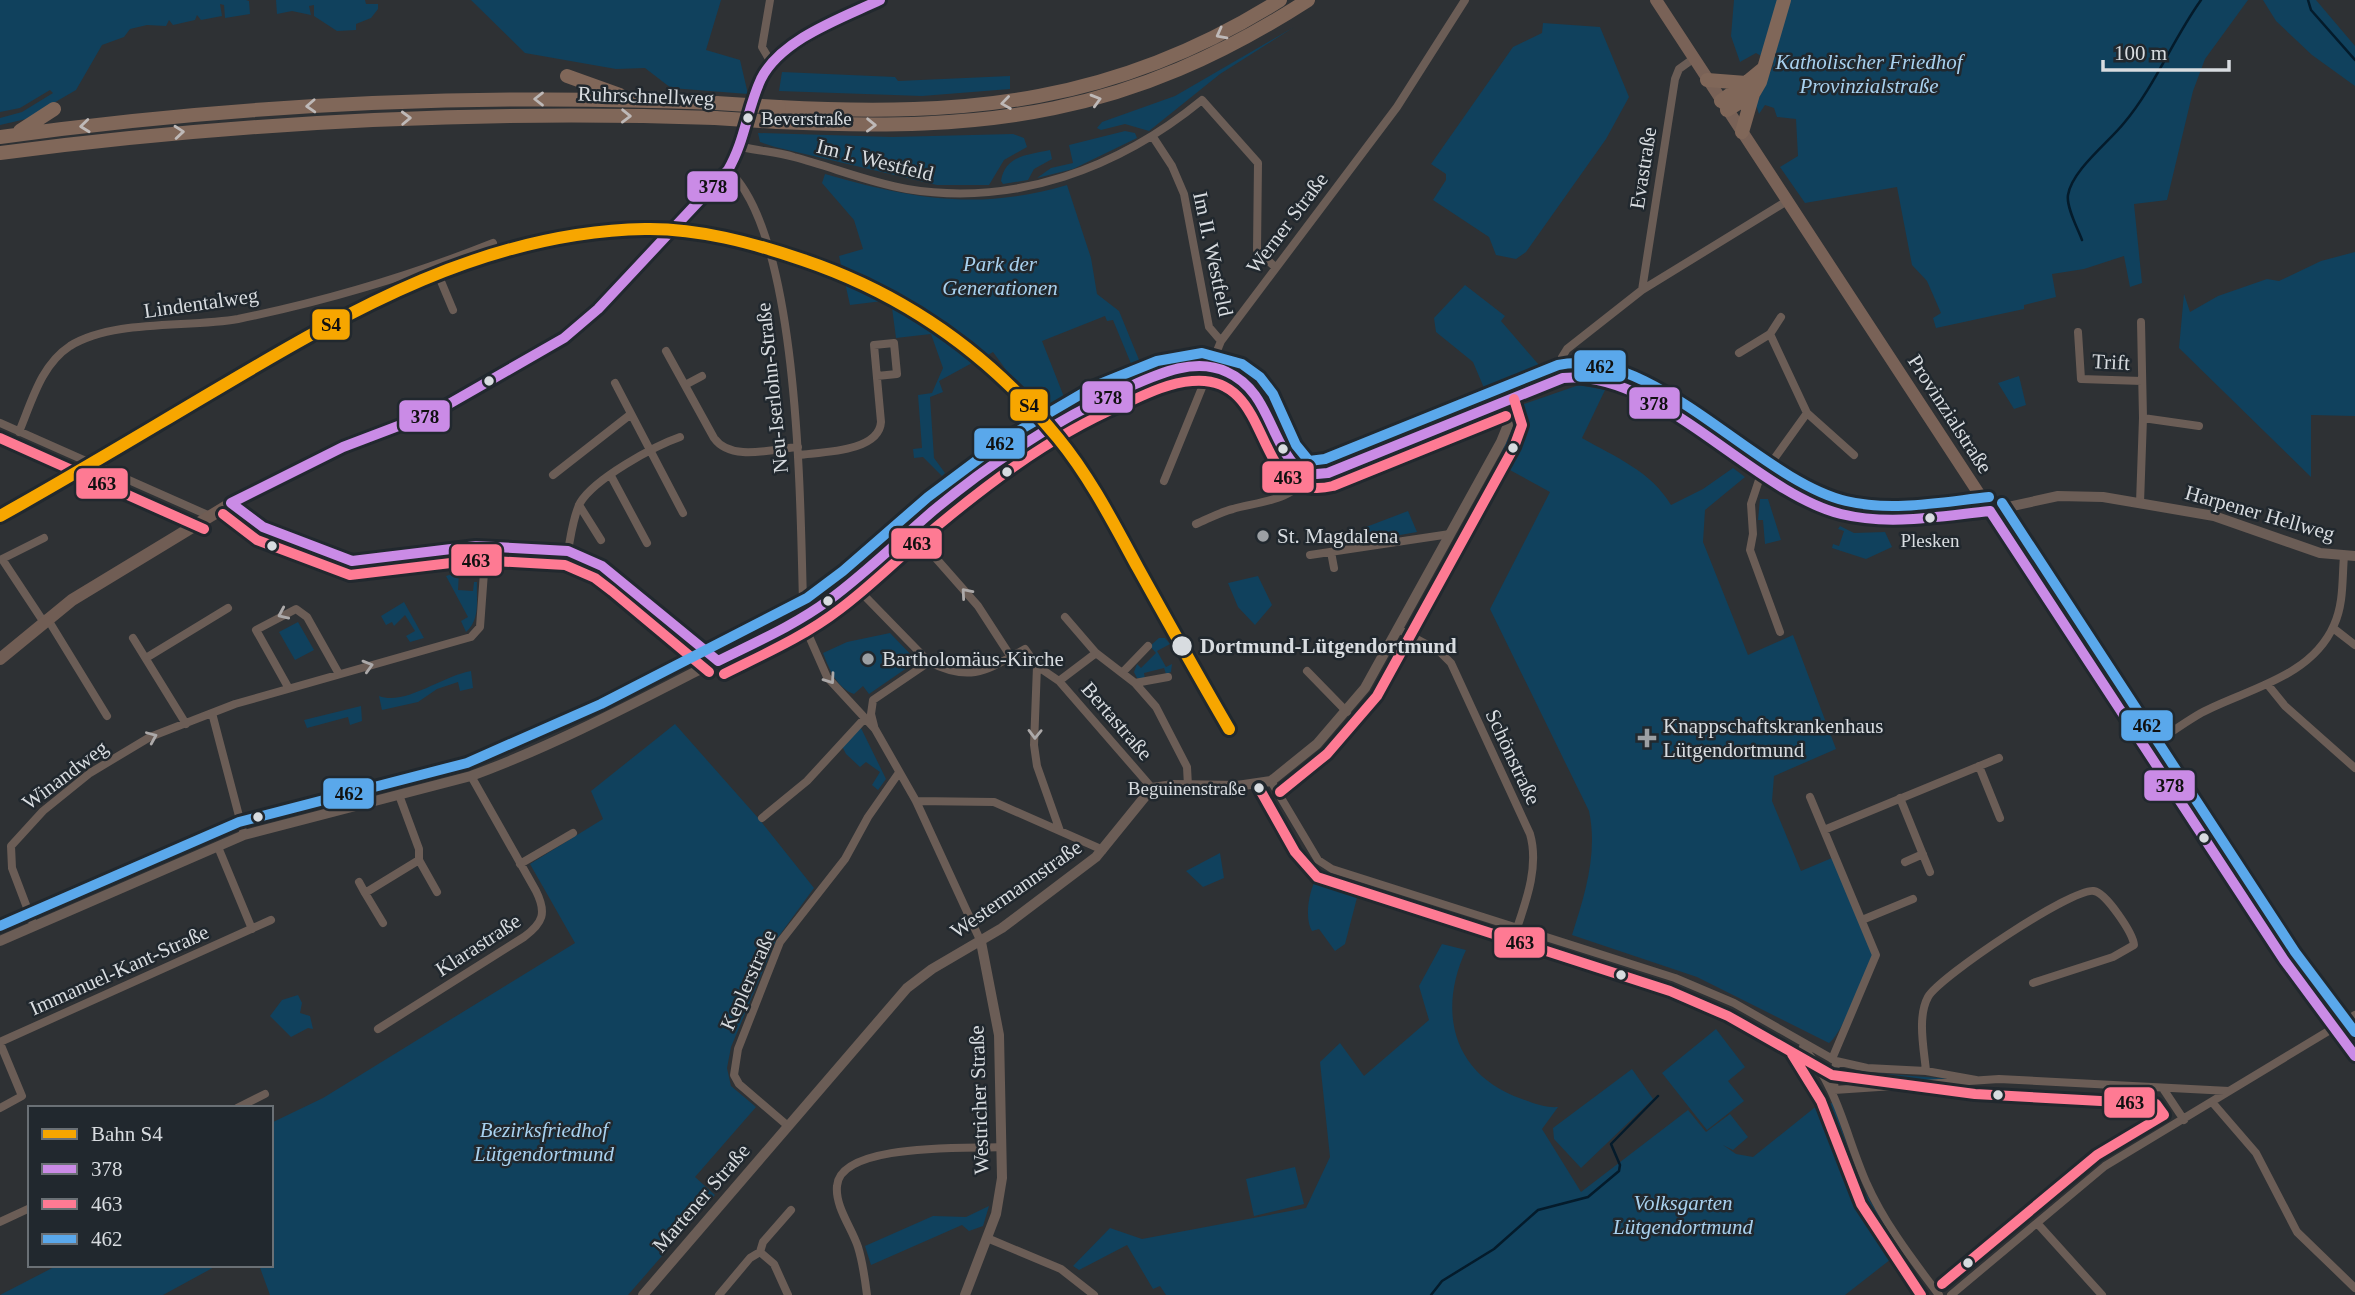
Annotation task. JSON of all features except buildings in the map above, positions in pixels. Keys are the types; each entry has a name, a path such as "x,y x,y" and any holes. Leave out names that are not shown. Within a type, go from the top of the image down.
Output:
{"highway":[{"name":"Ruhrschnellweg","path":"779,114 936,109 999,104 1061,93 1169,59 1220,35 1280,0"},
{"name":"Ruhrschnellweg","path":"0,153 143,135 324,121 716,111 779,114 883,125 951,123 1063,108 1139,86 1192,65 1252,35 1308,0"},
{"path":"1724,105 1750,88 1764,68 1784,0"},
{"path":"567,76 614,93 656,101"},
{"path":"1707,80 1750,88"},
{"path":"1742,132 1750,88"},
{"name":"Ruhrschnellweg","path":"0,137 153,119 326,106 507,99 656,101 716,111"},
{"path":"0,137 27,127 54,109"}],"main road":[{"path":"0,659 45,619 231,503 343,447 435,412 564,338 598,309 728,170 742,148 761,79 772,64 827,25 880,0"},
{"name":"Provinzialstraße","path":"1656,0 2147,749 2334,1029 2355,1056"}],"street":[{"path":"770,0 762,47 772,64"},
{"name":"Werner Straße","path":"1164,481 1221,341 1397,107 1465,0"},
{"name":"Evastraße","path":"1642,290 1675,79 1679,69 1693,59"},
{"name":"Im I. Westfeld","path":"742,148 792,156 905,188 947,194 1055,182 1079,174 1153,136 1202,100 1258,163 1257,250 1275,267"},
{"name":"Im II. Westfeld","path":"1153,136 1172,166 1184,194 1209,327 1221,341"},
{"name":"Neu-Iserlohn-Straße","path":"728,170 744,187 772,256 789,359 798,451 804,616"},
{"path":"0,941 244,835 471,776 538,748 718,661 804,616 851,582 981,472 1063,418 1174,369 1211,367 1236,376 1253,390 1292,464 1305,475 1328,473 1563,378 1562,357 1567,349 1642,290 1787,201"},
{"name":"Lindentalweg","path":"19,432 49,366 69,347 84,339 146,328 234,319 340,296 435,267 493,243"},
{"path":"435,267 453,310"},
{"path":"1739,353 1770,334 1781,317"},
{"path":"2140,503 2143,418 2141,322"},
{"name":"Trift","path":"2078,332 2081,379 2142,381"},
{"path":"1770,334 1807,413 1854,455"},
{"path":"666,351 714,438 724,449 741,452 849,449 875,437 881,430 881,422 874,345 894,343 897,374 877,376"},
{"path":"685,385 702,376"},
{"name":"Harpener Hellweg","path":"1563,378 1581,376 1601,379 1662,407 1809,502 1867,520 1915,520 1990,511 2058,496 2103,497 2214,516 2292,544 2350,556"},
{"path":"615,383 683,513"},
{"path":"1152,789 1237,786 1271,781 1291,768 1347,712 1365,688 1505,435 1508,425 1501,403"},
{"path":"1780,632 1749,550 1752,495 1764,473 1807,413"},
{"path":"553,475 631,414"},
{"path":"2143,418 2199,425"},
{"path":"0,423 211,516"},
{"path":"568,551 579,505 585,495 650,450 680,437"},
{"path":"1196,524 1231,509 1266,502 1299,487 1305,475"},
{"path":"611,476 647,543"},
{"path":"231,503 263,527 352,561 486,545 568,551 616,576 718,661"},
{"path":"579,505 601,540"},
{"path":"851,582 929,662 966,675 979,673 1011,657 978,606 911,530"},
{"path":"1310,555 1450,534"},
{"path":"44,538 1,559 45,619 107,716"},
{"name":"Winandweg","path":"34,926 12,868 10,855 16,839 43,811 90,773 150,737 288,687 460,642 476,633 480,626 486,545"},
{"path":"1331,552 1334,568"},
{"path":"2147,749 2203,712 2268,685 2304,660 2333,628 2350,556"},
{"path":"146,658 228,608"},
{"path":"288,687 256,630 296,609 307,617 339,674"},
{"name":"Westricher Straße","path":"804,616 827,677 875,729 898,774 916,801 981,942 999,1035 1002,1190 965,1295"},
{"path":"1065,617 1096,653 1135,683 1156,708 1187,767 1188,786"},
{"path":"2333,628 2355,645"},
{"name":"Schönstraße","path":"1398,629 1439,651 1451,663 1530,834 1533,869 1517,928"},
{"path":"133,638 186,724"},
{"path":"1122,673 1148,646"},
{"name":"Bertastraße","path":"1011,657 1025,649 1037,666 1059,681 1152,789"},
{"path":"1059,681 1096,653"},
{"path":"845,697 860,705 873,700 929,662"},
{"path":"1037,666 1034,745 1037,766 1060,831"},
{"path":"1307,671 1347,712"},
{"path":"1135,683 1168,677"},
{"path":"2268,685 2284,705 2355,768"},
{"path":"873,700 871,714 875,729"},
{"path":"212,713 244,835"},
{"path":"762,818 807,781 865,718"},
{"path":"1824,830 1999,758"},
{"path":"1979,766 2000,818"},
{"name":"Keplerstraße","path":"788,1126 739,1084 733,1075 737,1049 780,942 845,859 868,817 898,774"},
{"name":"Klarastraße","path":"378,1029 524,937 540,924 544,916 543,904 471,776"},
{"path":"1271,781 1320,863 1675,978 1734,1003 1834,1060 1867,1068 1926,1071 1976,1080"},
{"name":"Westermannstraße","path":"788,1126 907,988 932,969 981,942 1103,850 1136,804 1152,789"},
{"path":"399,795 419,849 419,860 437,892"},
{"path":"1810,797 1876,956 1834,1060 1833,1090"},
{"path":"1900,798 1930,872"},
{"path":"916,801 994,802 1103,850"},
{"path":"520,864 573,833"},
{"path":"218,847 252,929"},
{"path":"1905,862 1923,854"},
{"path":"365,893 419,860"},
{"path":"359,882 383,923"},
{"path":"1926,1071 1923,1009 1929,995 1941,983 2004,937 2061,903 2084,892 2094,891 2105,897 2130,933 2134,945 2113,957 2033,983"},
{"path":"1861,920 1913,899"},
{"name":"Immanuel-Kant-Straße","path":"0,1108 22,1096 0,1043 271,920"},
{"path":"1951,1295 2105,1166 2355,1015"},
{"path":"1799,1042 1833,1090 1867,1183 1902,1245 1939,1295"},
{"path":"1833,1090 1976,1080 2232,1091"},
{"path":"2164,1090 2184,1119"},
{"path":"241,1106 265,1094"},
{"path":"2212,1102 2256,1153 2297,1232 2355,1287"},
{"name":"Martener Straße","path":"643,1295 788,1126"},
{"path":"867,1295 858,1248 838,1200 837,1186 840,1177 850,1167 884,1153 1001,1147"},
{"path":"0,1222 28,1209"},
{"path":"719,1295 750,1258 760,1252 763,1242 791,1210"},
{"path":"2037,1223 2102,1295"},
{"path":"987,1238 1061,1269 1093,1294"},
{"path":"760,1252 774,1264 788,1295"}],"green space":[{"path":"0,0 246,0 249,1 250,14 225,18 224,5 220,4 222,16 201,20 197,15 195,20 173,25 169,20 166,26 147,25 130,29 124,37 102,45 76,90 26,119 0,125 0,118 22,112 53,93 50,90 20,108 0,112"},
{"path":"276,0 365,0 366,4 378,4 378,9 371,18 356,24 356,30 337,31 314,16 314,5 309,6 311,15 292,11 277,14"},
{"path":"471,0 721,0 706,50 740,60 748,94 671,88 645,68 616,69 525,53"},
{"name":"Katholischer Friedhof Provinzialstraße","path":"1734,0 2248,0 2205,59 2193,91 2167,200 2134,204 2142,283 2130,287 2124,256 2084,269 2052,274 2056,297 2024,305 2024,309 1936,328 1933,318 1941,313 1927,281 1912,265 1897,187 1805,203 1780,167 1798,156 1796,119 1777,117 1774,108 1765,105 1759,114 1756,105 1774,63 1756,53 1740,62 1731,36"},
{"path":"2263,0 2316,0 2355,46 2355,86 2312,55 2276,21"},
{"path":"1543,23 1600,27 1629,97 1606,139 1526,252 1516,259 1496,255 1489,237 1433,200 1446,180 1446,174 1431,164 1513,47 1542,33"},
{"path":"1294,27 1220,74 1149,131 1125,124 1101,130 1097,128 1102,122 1175,96"},
{"path":"782,72 895,77 898,81 1010,76 1010,89 922,96 779,91"},
{"path":"1125,131 1135,133 1137,138 1073,169 1037,178 1051,168 1073,163 1069,145"},
{"path":"758,133 892,137 1013,134 1024,138 1027,147 1004,160 989,185 937,185 775,147 760,142"},
{"path":"1050,150 1052,159 1034,169 1028,180 1003,184 1003,172 1012,161"},
{"name":"Park der Generationen","path":"825,174 887,190 946,199 1004,198 1067,185 1091,258 1097,294 1119,311 1144,372 1076,403 1074,396 1128,375 1126,369 1132,366 1113,320 1107,321 1105,316 1042,341 1068,407 1034,422 1021,406 1028,400 993,352 986,356 984,351 969,357 972,363 939,381 943,392 930,397 934,458 945,473 942,476 923,457 914,458 913,449 922,448 918,395 932,393 943,368 931,334 896,338 891,300 850,305 839,256 863,249 854,220 822,183"},
{"path":"2355,252 2355,416 2311,415 2311,477 2179,348 2184,294 2190,312 2218,296 2267,279 2279,281 2321,261"},
{"path":"1465,285 1505,316 1501,321 1539,365 1487,395 1473,362 1436,332 1434,318"},
{"path":"2019,376 2026,405 2014,409 1998,383"},
{"name":"Knappschaftskrankenhaus Lütgendortmund","path":"1579,385 1605,390 1582,438 1643,474 1663,493 1671,505 1703,489 1733,468 1745,477 1705,510 1703,542 1748,655 1793,635 1836,749 1774,776 1772,801 1801,871 1832,858 1873,955 1841,1028 1829,1043 1697,977 1572,935 1591,858 1589,811 1490,609 1550,492 1497,463 1524,404"},
{"path":"1760,499 1768,499 1781,540 1765,544 1763,520 1758,520"},
{"path":"1408,511 1417,532 1372,540 1366,527"},
{"path":"1840,526 1854,533 1885,532 1892,547 1866,559 1832,548 1833,544 1839,546 1844,531 1838,529"},
{"path":"459,572 458,590 473,591 474,582 477,582 476,615 466,632 461,621 468,617 446,576"},
{"path":"1258,576 1272,605 1255,625 1238,607 1228,583"},
{"path":"404,602 424,638 410,642 406,636 415,631 405,615 394,626 392,622 386,625 381,616"},
{"path":"298,622 314,650 295,660 279,632"},
{"path":"890,633 917,661 869,694 863,686 854,694 838,683 823,653 847,642"},
{"path":"1159,638 1165,638 1170,644 1157,651 1166,667 1172,664 1171,672 1166,674 1164,668 1144,673 1145,679 1137,678 1134,672 1137,664 1141,668 1156,653 1150,646"},
{"path":"471,671 473,688 460,691 458,682 437,689 418,702 382,710 379,696 389,698 412,694"},
{"path":"361,706 362,721 350,725 348,717 307,728 304,720"},
{"name":"Bezirksfriedhof Lütgendortmund","path":"675,724 759,819 814,888 776,940 731,1047 727,1068 731,1086 756,1107 695,1177 715,1195 628,1295 270,1295 260,1267 273,1267 273,1122 323,1098 575,943 530,864 603,819 591,791"},
{"path":"860,726 886,779 878,790 872,785 880,772 866,762 860,767 846,754 842,746"},
{"path":"1220,853 1224,878 1203,887 1186,871"},
{"path":"1317,877 1359,890 1345,944 1335,951 1319,929 1312,931 1308,919 1308,904"},
{"name":"Volksgarten Lütgendortmund","path":"1442,944 1466,950 1457,973 1453,1018 1457,1039 1466,1058 1480,1074 1499,1088 1535,1104 1558,1107 1542,1129 1581,1192 1688,1110 1706,1132 1730,1114 1748,1137 1733,1150 1723,1145 1736,1154 1753,1157 1819,1104 1833,1103 1859,1182 1900,1252 1845,1295 1166,1295 1160,1286 1153,1289 1127,1245 1079,1270 1073,1266 1110,1228 1142,1239 1306,1208 1330,1157 1320,1062 1340,1043 1364,1076 1429,1020 1419,986"},
{"path":"298,995 302,1003 300,1013 310,1016 313,1029 308,1028 291,1037 270,1016 282,1000"},
{"path":"1716,1029 1745,1067 1728,1081 1744,1101 1707,1130 1662,1073"},
{"path":"1632,1069 1653,1099 1581,1168 1554,1139 1553,1128"},
{"path":"1848,1071 1964,1080 1847,1086 1842,1076"},
{"path":"1295,1167 1304,1204 1254,1216 1246,1179"},
{"path":"989,1206 983,1226 969,1231 962,1225 871,1265 865,1246 933,1216 966,1217"},
{"path":"54,1267 214,1267 163,1295 0,1295"}],"waterway":[{"path":"2082,240 2069,206 2071,186 2084,166 2135,109 2201,0"},
{"path":"2308,0 2311,10 2355,60"},
{"path":"1431,1295 1442,1281 1494,1249 1538,1210 1588,1197 1619,1171 1620,1165 1611,1144 1658,1096"}],"rail line":[{"name":"S4","path":"0,516 319,330 422,280 475,260 530,244 586,233 665,229 705,234 745,242 803,260 876,290 943,331 1004,380 1058,438 1091,485 1229,729"}],"transit line":[{"name":"378","path":"231,503 343,447 435,412 564,338 598,309 728,170 738,148 756,90 770,65 797,41 880,0"},
{"name":"462","path":"0,926 239,822 467,763 601,704 807,598 843,571 928,497 1008,437 1095,386 1157,361 1202,353 1242,364 1260,377 1273,394 1296,445 1309,461 1325,459 1558,365 1594,364 1631,375 1668,394 1777,468 1812,488 1846,501 1899,506 1989,497"},
{"name":"378","path":"718,661 789,625 829,600 934,510 1028,441 1104,398 1166,372 1191,366 1215,368 1242,381 1262,406 1293,464 1305,475 1328,473 1563,378 1598,380 1634,392 1669,411 1774,482 1808,501 1841,514 1897,520 1990,511"},
{"name":"463","path":"724,674 827,619 964,504 1040,449 1094,418 1165,387 1192,381 1219,384 1238,397 1287,477 1306,487 1333,486 1506,416"},
{"name":"463","path":"1280,792 1327,754 1377,696 1514,447 1522,425 1514,399"},
{"name":"463","path":"0,438 204,529"},
{"name":"378","path":"231,503 263,527 352,561 476,546 568,551 602,566 718,661"},
{"name":"462","path":"2002,503 2295,952 2355,1032"},
{"name":"378","path":"1990,511 2284,960 2355,1056"},
{"name":"463","path":"223,514 257,540 350,575 476,560 565,565 595,578 709,672"},
{"name":"463","path":"1259,788 1295,852 1317,877 1670,991 1728,1016 1832,1075 1975,1094 2156,1104 2164,1115 2097,1155 1942,1284"},
{"name":"463","path":"1792,1054 1821,1101 1861,1204 1921,1295"}],"place":[{"name":"Beverstraße","path":"748,118"},
{"name":"Plesken","path":"1930,518"},
{"name":"St. Magdalena","path":"1263,536"},
{"name":"Dortmund-Lütgendortmund","path":"1182,646"},
{"name":"Bartholomäus-Kirche","path":"868,659"},
{"name":"Knappschaftskrankenhaus Lütgendortmund","path":"1647,738"},
{"name":"Beguinenstraße","path":"1259,788"}]}
